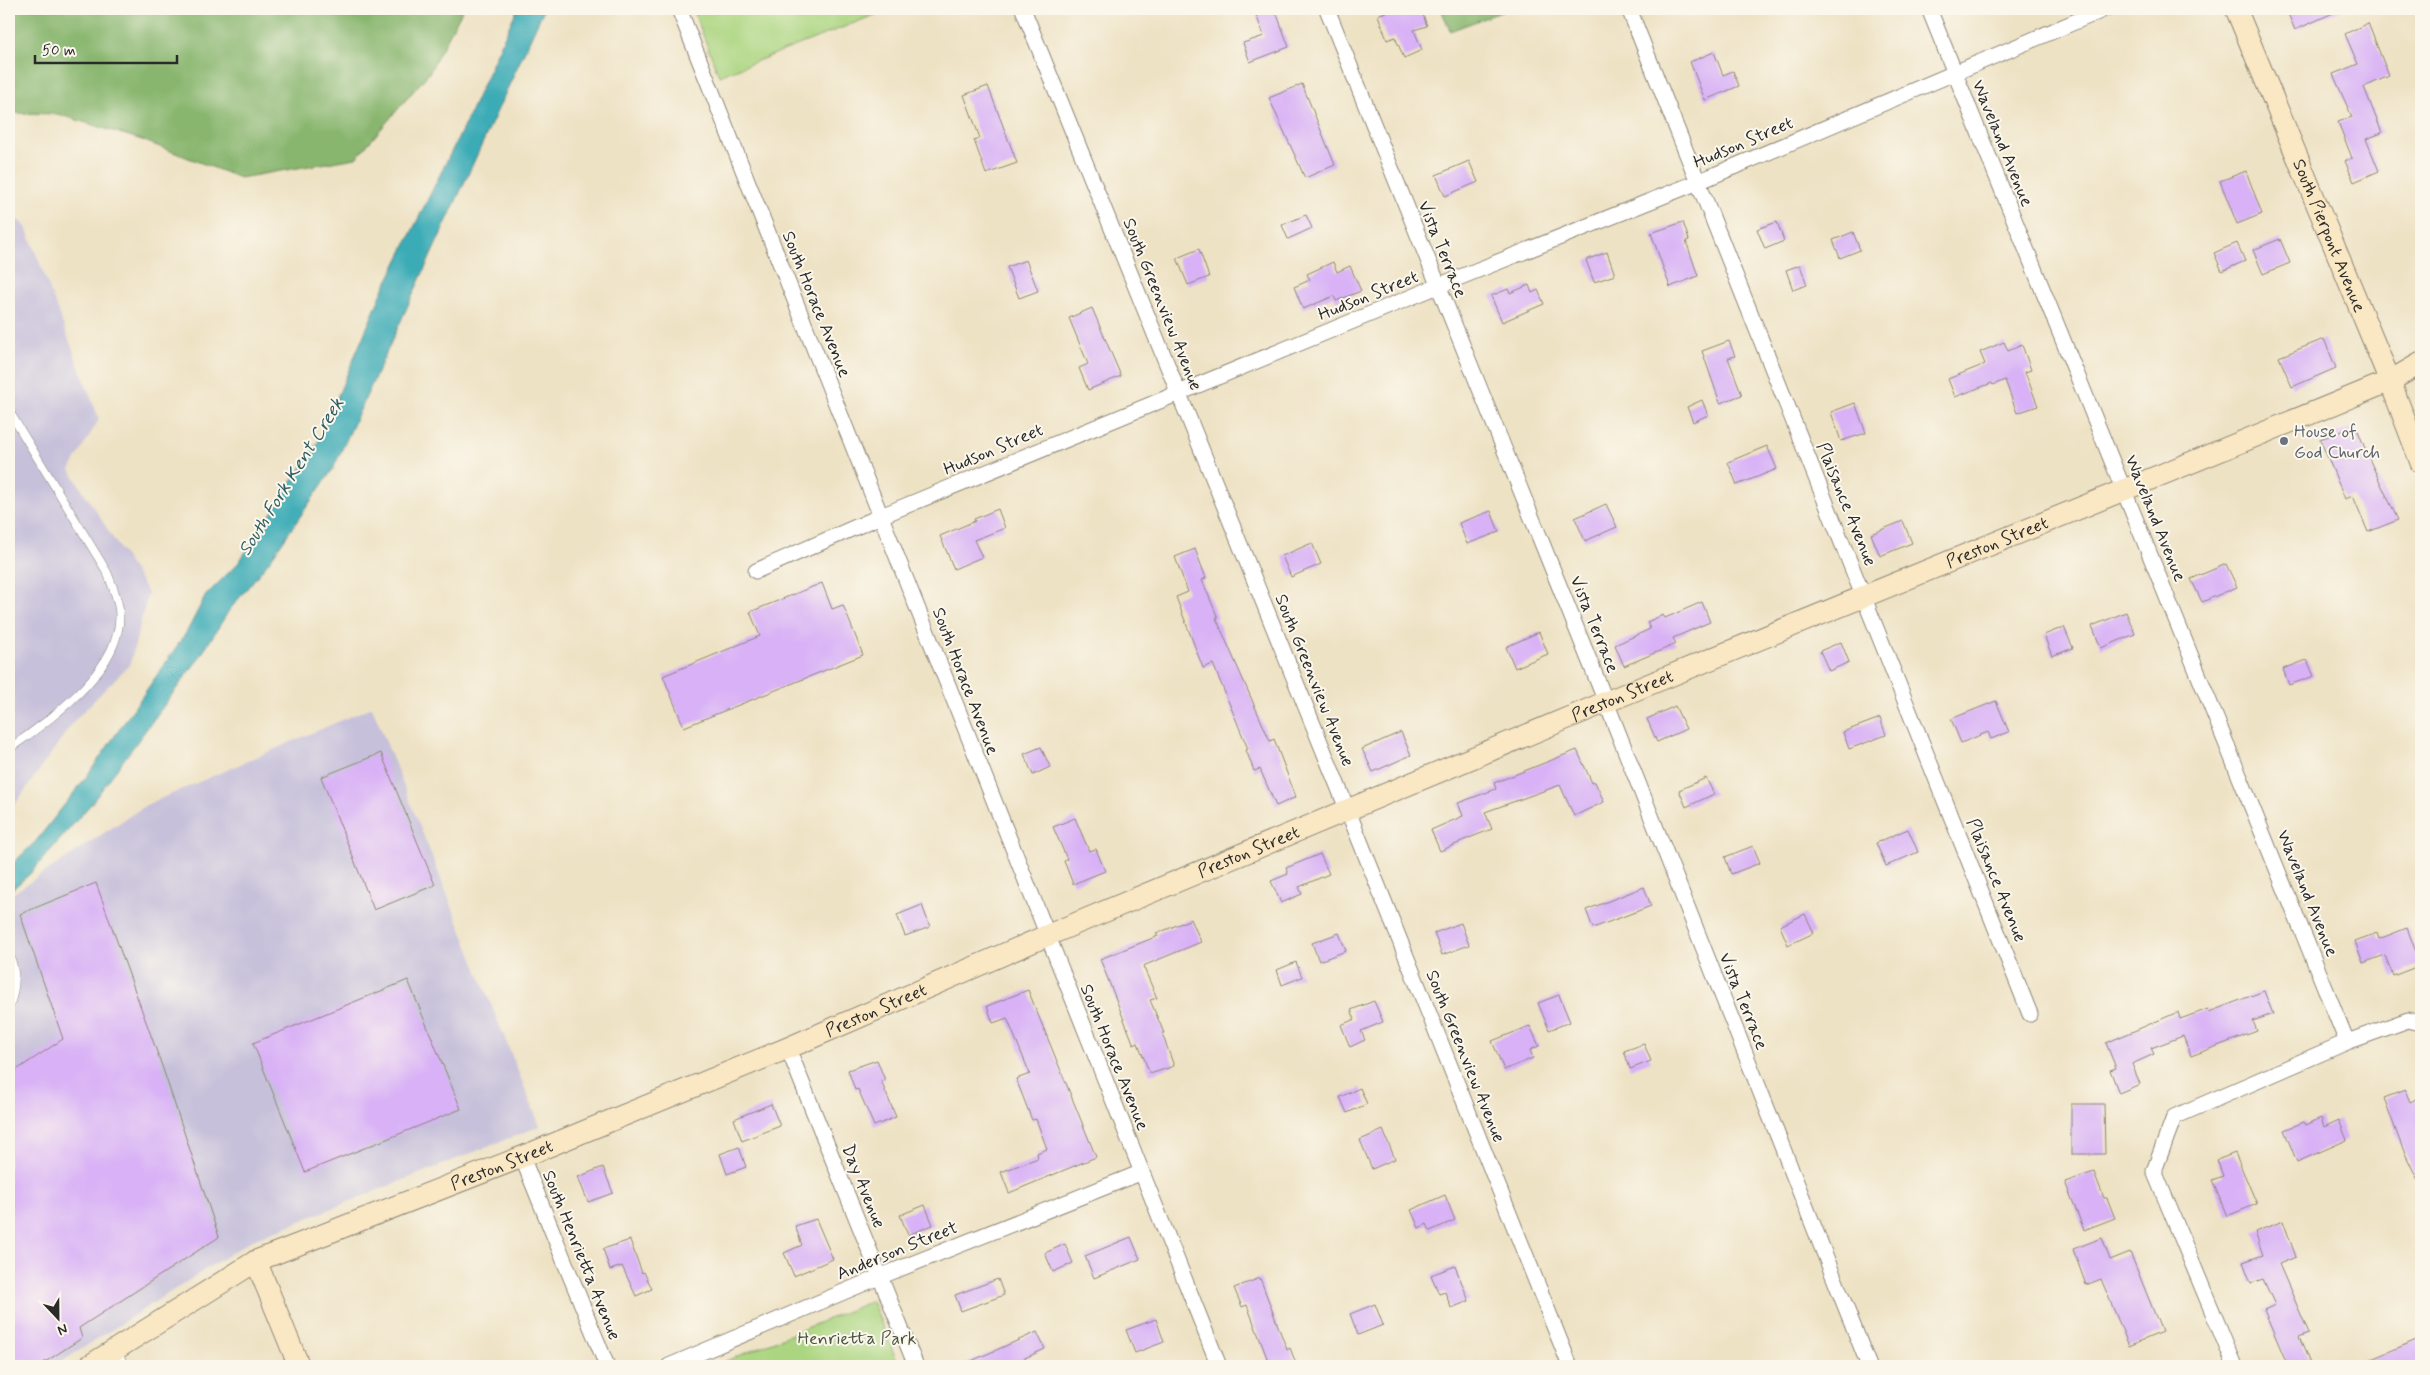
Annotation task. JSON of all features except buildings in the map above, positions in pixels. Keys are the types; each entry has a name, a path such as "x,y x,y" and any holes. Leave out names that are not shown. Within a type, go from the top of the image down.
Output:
{"street":[{"name":"South Horace Avenue","path":"679,9 1140,1173 1219,1366"},
{"name":"South Greenview Avenue","path":"1023,9 1348,811 1570,1366"},
{"name":"Vista Terrace","path":"1327,9 1606,702 1869,1366"},
{"name":"Plaisance Avenue","path":"1628,9 2030,1014"},
{"name":"Waveland Avenue","path":"1929,9 2347,1042"},
{"name":"Hudson Street","path":"756,572 881,516 1438,286 1698,182 2105,9"},
{"name":"South Pierpont Avenue","path":"2236,9 2390,381 2421,463"},
{"name":"Preston Street","path":"89,1366 120,1358 256,1261 522,1157 788,1048 1046,936 1606,702 2390,381 2421,363"},
{"path":"2235,1366 2154,1171 2174,1117 2347,1042 2408,1020 2421,1023"},
{"name":"Day Avenue","path":"788,1048 916,1366"},
{"name":"South Henrietta Avenue","path":"522,1157 607,1366"},
{"name":"Anderson Street","path":"669,1366 879,1277 1140,1173"},
{"path":"256,1261 299,1366"}],"lane":[{"path":"9,411 107,572 114,589 119,610 117,631 110,652 87,684 60,711 9,749"},
{"path":"9,954 14,968 16,990 9,1007"}],"shaded area":[{"path":"9,212 26,227 99,419 70,470 148,593 130,664 74,721 9,813"},
{"path":"372,707 540,1126 250,1241 55,1366 9,1366 9,900 12,894 146,805"}],"green space":[{"path":"9,9 463,9 429,73 356,158 240,178 142,140 57,114 9,113"},
{"path":"693,9 890,9 719,76"},
{"path":"1441,9 1509,9 1450,31"},
{"name":"Henrietta Park","path":"872,1301 899,1366 714,1366"}],"water":[{"path":"517,9 544,9 333,469 270,560 228,612 200,657 91,804 30,874 9,892 9,867 36,841 87,776 186,633 206,595 239,562 318,442 383,290 463,128"}],"place":[{"name":"House of God Church","path":"2284,441"}],"water label":[{"name":"South Fork Kent Creek","path":"290,476"}]}
